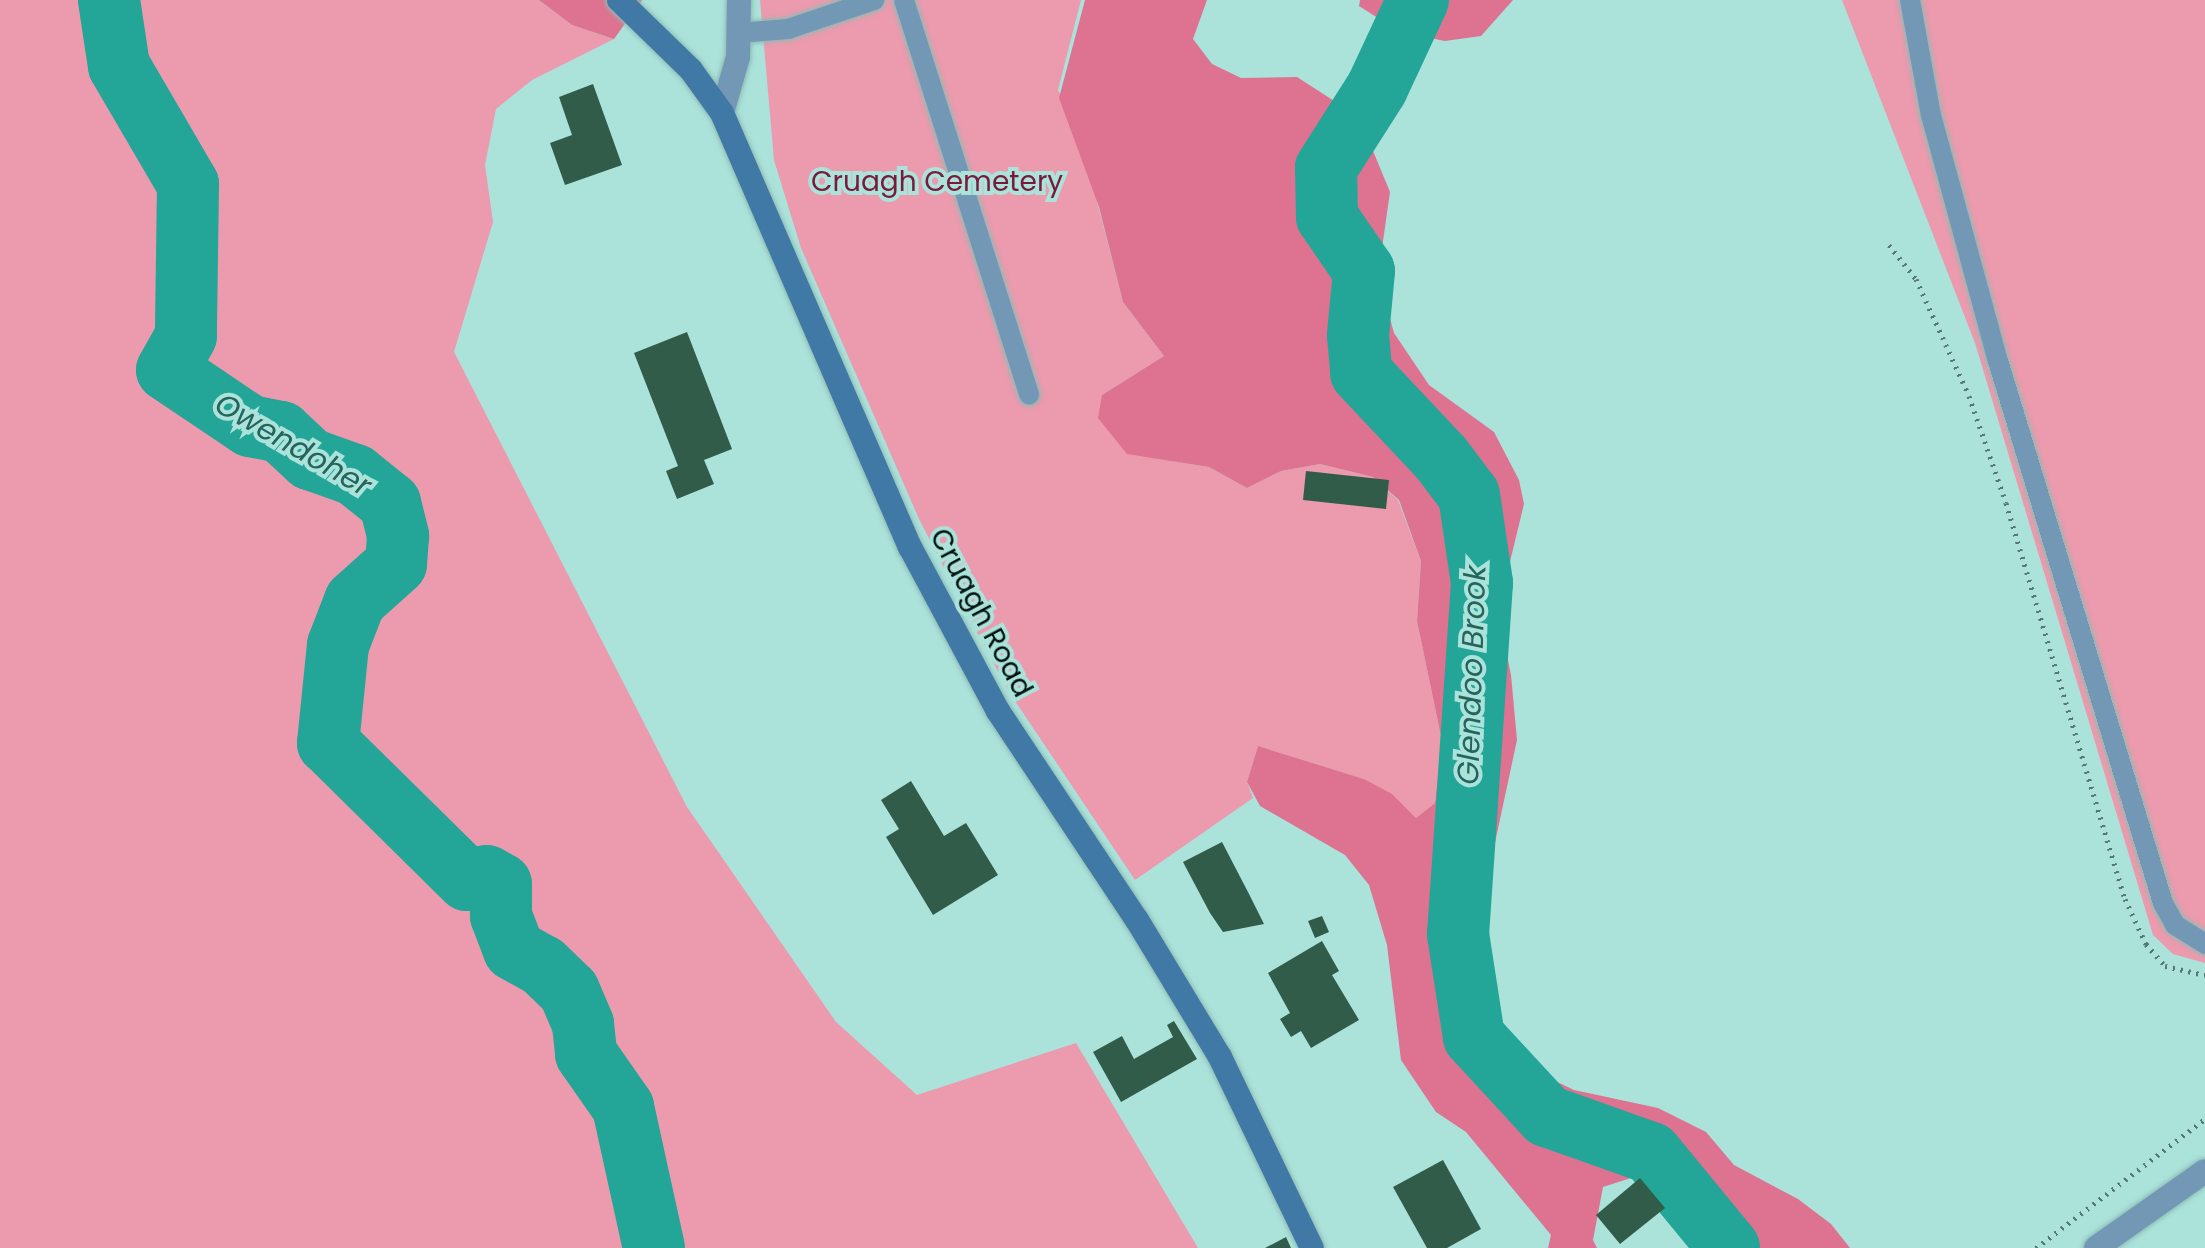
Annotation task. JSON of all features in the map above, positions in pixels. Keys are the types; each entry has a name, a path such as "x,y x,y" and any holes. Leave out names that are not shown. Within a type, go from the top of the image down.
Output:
{"main road":[{"name":"Cruagh Road","path":"619,0 691,70 722,113 910,547 998,711 1144,931 1220,1057 1312,1248"}],"street":[{"path":"722,113 738,57 739,0"},
{"path":"2096,1248 2205,1171"}],"lane":[{"path":"738,33 788,29 874,0"},
{"path":"904,0 1029,395"},
{"path":"1910,0 1931,115 1998,361 2163,903 2175,925 2205,944"}],"path":[{"path":"1889,245 1916,279 1974,409 2125,899 2146,944 2165,966 2205,975"},
{"path":"2036,1248 2205,1119"}],"green space":[{"path":"0,0 539,0 572,25 614,39 532,80 496,109 485,165 493,222 454,352 687,807 836,1022 917,1095 1076,1043 1198,1248 0,1248"},
{"name":"Cruagh Cemetery","path":"760,0 1081,0 1058,90 1077,124 1123,302 1164,356 1102,395 1172,461 1209,467 1247,488 1281,471 1320,464 1373,477 1398,500 1421,561 1417,621 1442,741 1435,803 1416,818 1392,795 1364,779 1258,746 1247,782 1253,798 1135,880 1009,692 972,623 919,519 801,248 774,160"},
{"path":"1842,0 2205,0 2205,963 2173,954 2153,935 1975,343"}],"shaded area":[{"path":"539,0 642,0 614,39 572,25"},
{"path":"1085,0 1207,0 1193,39 1212,64 1241,78 1297,77 1359,117 1390,192 1378,276 1394,333 1429,385 1494,432 1519,480 1524,504 1498,611 1511,675 1517,740 1487,880 1482,935 1492,1009 1530,1069 1574,1090 1658,1108 1706,1132 1734,1165 1798,1199 1831,1224 1850,1248 1735,1248 1674,1195 1634,1177 1603,1187 1593,1240 1597,1248 1548,1248 1551,1235 1466,1132 1436,1112 1401,1060 1387,945 1369,885 1345,855 1260,806 1247,782 1258,746 1364,779 1392,794 1416,818 1435,803 1442,741 1417,621 1421,561 1399,500 1373,477 1320,464 1281,471 1247,488 1209,467 1127,454 1098,418 1102,395 1164,356 1123,302 1099,207 1059,98"},
{"path":"1360,0 1513,0 1481,36 1445,41 1400,32 1359,6"}],"building":[{"path":"593,84 622,165 565,185 550,143 572,135 559,97"},
{"path":"687,332 732,449 704,460 714,484 677,499 666,471 678,466 634,353"},
{"path":"1306,471 1389,480 1386,509 1303,500"},
{"path":"911,781 944,836 966,823 998,875 933,915 886,837 899,829 881,800"},
{"path":"1222,842 1264,924 1223,932 1183,862"},
{"path":"1322,916 1329,932 1315,938 1308,921"},
{"path":"1322,941 1339,971 1332,975 1359,1020 1311,1048 1301,1031 1291,1037 1280,1019 1290,1013 1268,973"},
{"path":"1174,1021 1197,1059 1121,1102 1093,1052 1122,1036 1134,1059 1173,1037 1167,1025"},
{"path":"1443,1160 1481,1229 1447,1248 1427,1248 1393,1187"},
{"path":"1640,1178 1665,1208 1620,1244 1596,1215"},
{"path":"1286,1237 1291,1248 1265,1248"}],"waterway":[{"name":"Owendoher","path":"109,0 119,66 188,184 186,336 167,370 250,426 281,432 310,459 355,475 390,503 398,536 396,564 355,601 338,645 328,743 467,880 487,876 501,884 501,916 514,950 543,966 569,991 583,1024 586,1054 623,1107 654,1248"},
{"name":"Glendoo Brook","path":"1418,0 1377,88 1326,168 1327,217 1364,271 1358,335 1361,373 1441,458 1469,495 1482,583 1458,934 1474,1037 1547,1116 1651,1153 1729,1248"}]}
